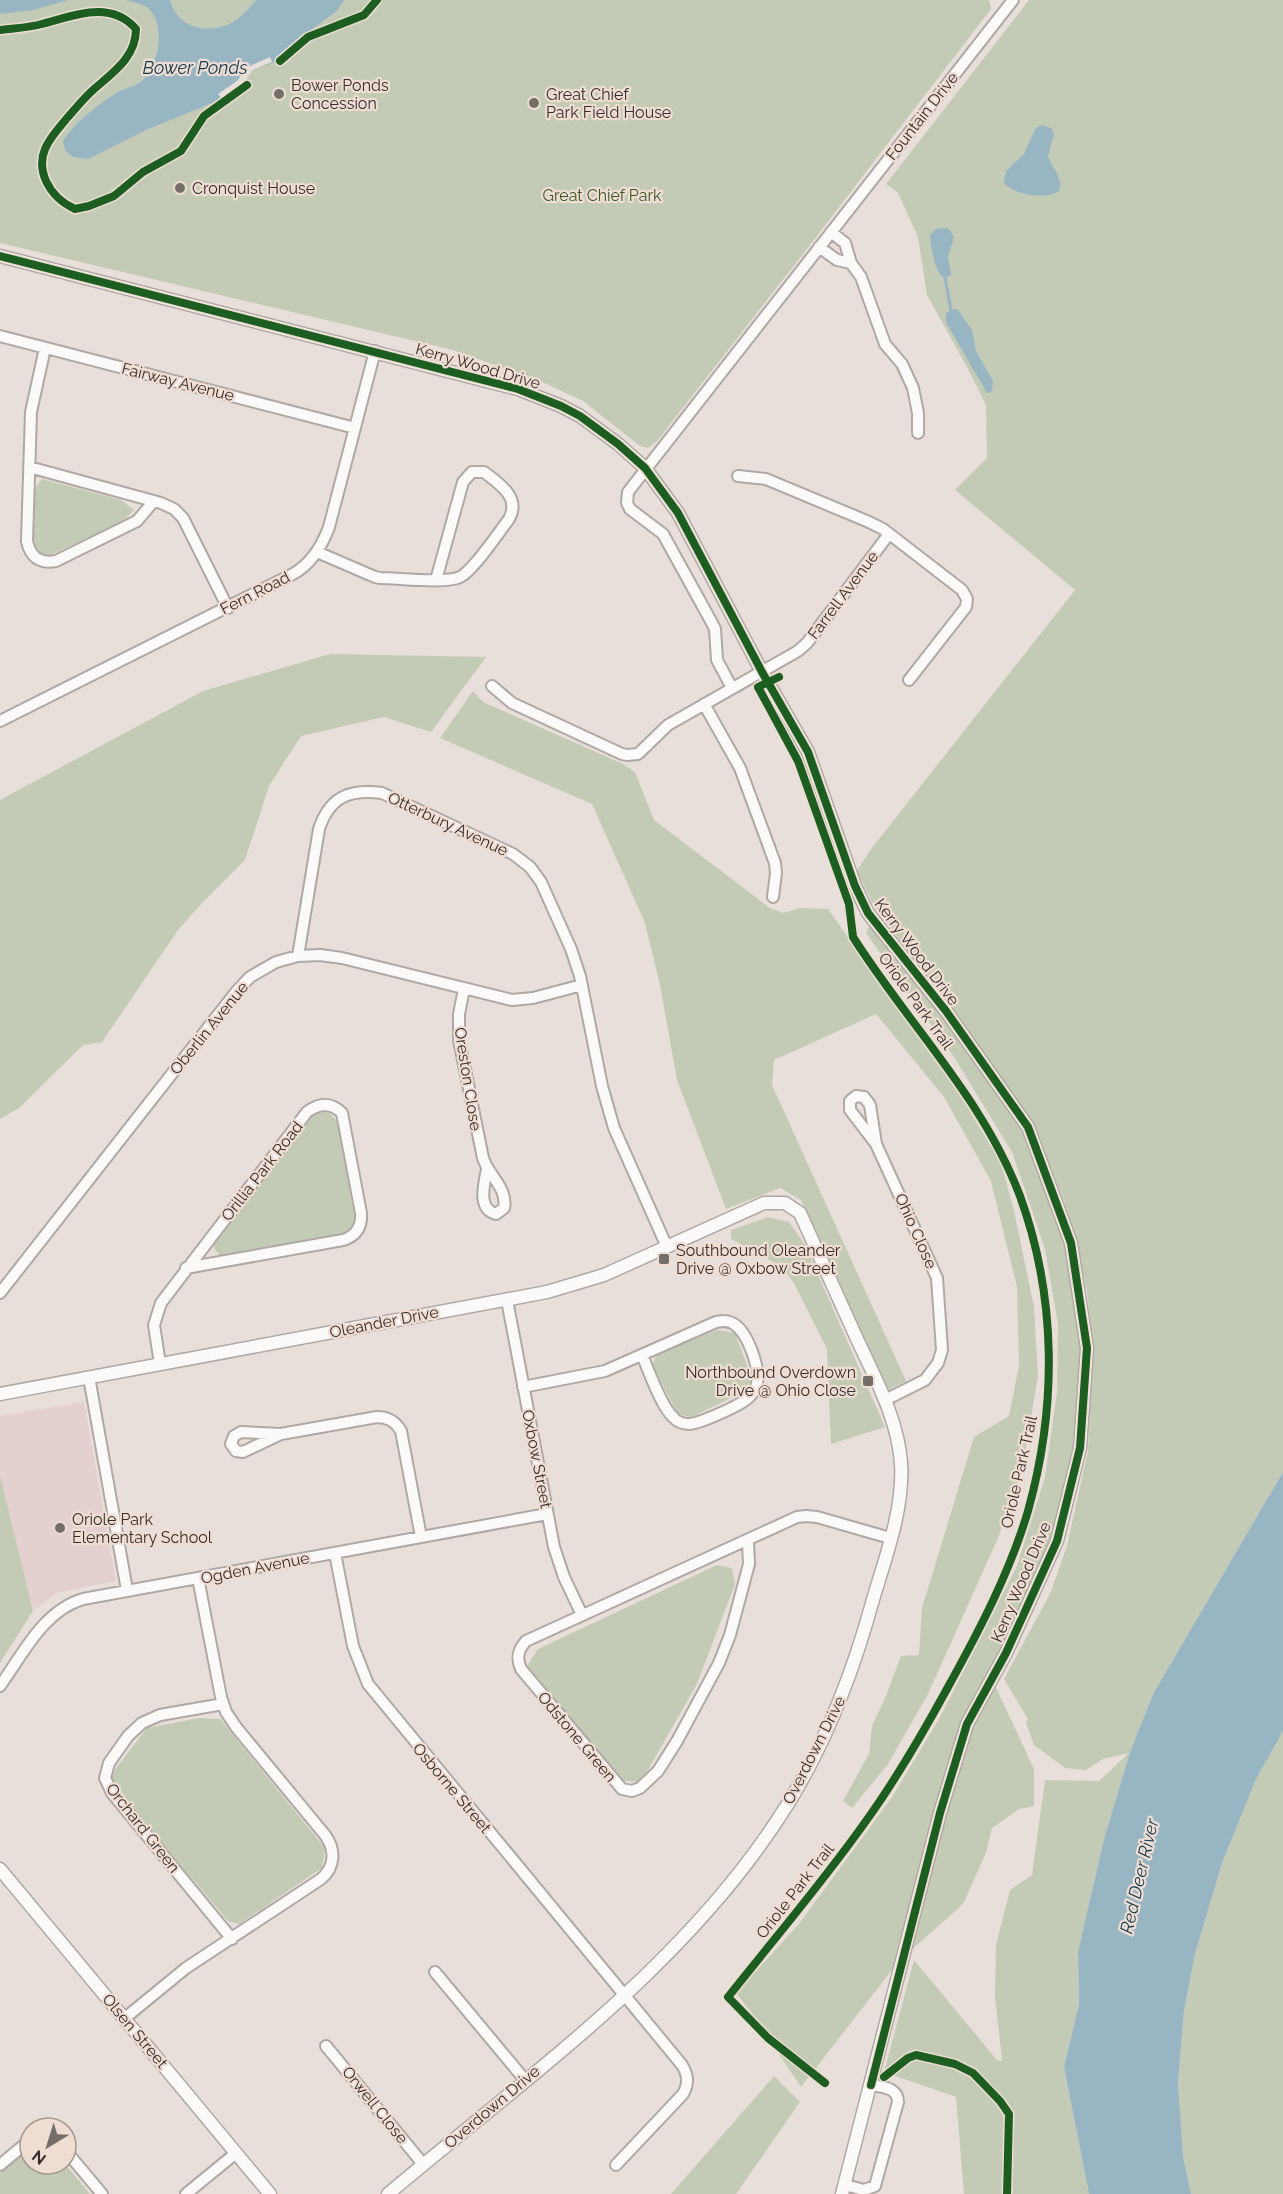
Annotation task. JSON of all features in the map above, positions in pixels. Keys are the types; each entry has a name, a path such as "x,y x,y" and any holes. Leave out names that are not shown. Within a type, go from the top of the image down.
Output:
{"street":[{"name":"Fountain Drive","path":"732,688 717,660 712,623 663,534 630,509 627,503 628,492 1013,0"},
{"path":"831,232 845,243 851,263 861,277 885,344 902,364 913,388 918,413 918,433"},
{"path":"819,248 837,261 851,263"},
{"name":"Kerry Wood Drive","path":"0,256 503,384 535,394 580,416 618,444 645,468 669,499 687,528 762,672 808,753 855,886 868,913 946,1011 1028,1127 1071,1243 1087,1348 1080,1448 1057,1541 1006,1653 967,1724 940,1813 843,2190"},
{"name":"Fairway Avenue","path":"0,336 355,428"},
{"path":"45,348 31,412 27,544 33,556 44,562 56,561 133,523 154,501"},
{"name":"Fern Road","path":"0,721 297,572 317,552 329,527 375,351"},
{"path":"29,467 154,501 174,509 183,518 228,608"},
{"path":"317,552 375,577 436,580 450,580 465,574 511,516 513,507 511,497 484,472 472,472 463,482 436,580"},
{"path":"738,476 766,479 869,522 890,534 962,590 967,599 963,613 909,680"},
{"name":"Farrell Avenue","path":"492,686 512,703 627,755 638,754 668,725 792,655 807,643 890,534"},
{"path":"704,704 740,768 771,853 776,873 773,897"},
{"name":"Otterbury Avenue","path":"298,956 322,820 332,805 342,797 356,791 382,793 494,844 513,854 530,867 548,894 571,949 582,986 609,1114 619,1142 667,1247"},
{"name":"Oberlin Avenue","path":"0,1292 242,984 268,966 298,956 320,955 342,958 517,1000 532,999 582,986"},
{"name":"Oreston Close","path":"464,989 459,1014 460,1049 479,1146 487,1169"},
{"name":"Orillia Park Road","path":"160,1364 154,1331 156,1312 165,1296 186,1268 307,1112 326,1104 342,1113 361,1213 361,1223 354,1235 343,1240 186,1268"},
{"name":"Ohio Close","path":"876,1144 935,1272 942,1341 940,1357 931,1375 919,1384 885,1400"},
{"name":"Overdown Drive","path":"388,2194 624,1996 672,1950 724,1891 790,1800 825,1735 844,1690 868,1616 901,1497 901,1461 896,1434 885,1400 800,1213 784,1203 764,1203 754,1207"},
{"name":"Oleander Drive","path":"0,1394 547,1292 593,1279 754,1207"},
{"name":"Oxbow Street","path":"507,1300 547,1514 559,1564 582,1615"},
{"path":"523,1387 605,1371 716,1322 726,1321 734,1324 742,1333 755,1359 758,1371 757,1384 751,1395 743,1402 697,1422 685,1424 675,1420 668,1412 642,1355"},
{"path":"89,1377 127,1590"},
{"path":"281,1434 377,1417 394,1422 401,1431 421,1537"},
{"name":"Ogden Avenue","path":"0,1686 40,1629 62,1608 83,1599 547,1514"},
{"name":"Odstone Green","path":"748,1541 749,1564 730,1635 718,1663 671,1751 654,1776 640,1788 627,1790 617,1785 521,1669 518,1664 519,1652 526,1641 792,1520 806,1516 890,1538"},
{"name":"Osborne Street","path":"335,1553 352,1646 368,1684 682,2065 687,2074 688,2084 683,2094 616,2165"},
{"path":"125,2018 178,1974 321,1880 331,1867 333,1855 325,1835 236,1727 223,1704 198,1578"},
{"name":"Orchard Green","path":"223,1704 160,1715 142,1723 128,1736 109,1763 105,1778 112,1793 232,1939"},
{"name":"Olsen Street","path":"1,1871 270,2194"},
{"path":"435,1972 525,2080"},
{"name":"Orwell Close","path":"326,2046 423,2164"},
{"path":"843,2190 864,2190 875,2186 898,2102 898,2096 893,2090 871,2085"},
{"path":"0,2165 18,2150"},
{"path":"186,2194 236,2153"},
{"path":"78,2165 102,2194"}],"shaded area":[{"name":"Oriole Park Elementary School","path":"84,1402 116,1581 57,1593 33,1611 0,1475 0,1416"}],"green space":[{"name":"Great Chief Park","path":"0,0 989,0 991,9 657,441 648,448 640,446 583,401 542,382 453,350 0,243"},
{"path":"1029,0 1283,0 1283,1472 1153,1694 1130,1752 1104,1839 1078,1952 1079,2004 1064,2067 1089,2194 964,2194 956,2097 884,2072 914,1960 997,2060 1002,2061 995,1997 996,1945 1010,1890 1032,1875 1045,1780 1099,1781 1129,1753 1103,1759 1086,1770 1065,1768 1034,1745 1026,1723 1028,1719 1004,1679 1050,1594 1067,1546 1088,1451 1093,1350 1087,1291 1076,1239 1064,1201 1033,1123 951,1006 875,908 857,871 871,849 1075,590 955,490 987,458 986,405 927,295 918,237 898,193 886,184"},
{"path":"42,479 121,500 134,510 121,523 50,555 40,553 33,545 34,489"},
{"path":"330,654 486,657 431,732 384,717 301,736 269,786 245,860 178,930 102,1042 83,1045 19,1108 0,1119 0,800 203,691"},
{"path":"473,691 483,702 623,764 635,772 654,820 770,908 783,913 800,908 828,909 960,1095 1001,1163 1014,1211 1034,1307 1038,1376 1022,1471 998,1538 928,1694 888,1764 852,1808 843,1801 869,1754 872,1726 901,1656 919,1655 922,1608 974,1437 1009,1416 1019,1366 1017,1287 991,1181 944,1097 876,1014 774,1060 772,1085 906,1381 888,1390 801,1200 780,1188 726,1209 677,1080 660,985 645,923 592,804 440,738"},
{"path":"870,924 1028,1127 1071,1243 1087,1348 1080,1448 1057,1541 992,1679 1034,1769 1034,1806 1019,1809 992,1828 986,1853 963,1904 899,1961 801,2087 736,1993 798,1925 892,1797 939,1719 1017,1566 1045,1477 1057,1392 1058,1324 1045,1249 1012,1152 954,1057 866,933"},
{"path":"316,1112 329,1113 337,1121 355,1220 348,1233 220,1256 213,1246 217,1238"},
{"path":"768,1217 789,1222 805,1245 885,1427 831,1444 827,1349 794,1283 782,1267 731,1239 731,1230"},
{"path":"717,1330 735,1333 752,1378 744,1392 691,1417 678,1414 652,1365 657,1354"},
{"path":"0,1475 33,1611 0,1663"},
{"path":"717,1565 732,1568 735,1584 697,1684 648,1770 637,1782 620,1780 526,1668 538,1649"},
{"path":"199,1718 220,1719 325,1848 322,1868 239,1924 228,1921 110,1782 116,1768 147,1728"},
{"path":"1283,1731 1283,2194 1191,2194 1183,2156 1178,2085 1184,2011 1195,1954 1222,1863 1256,1778"},
{"path":"774,2076 800,2102 736,2194 671,2194"},
{"path":"18,2159 18,2176 75,2176 90,2194 0,2194 0,2173"}],"water":[{"path":"0,0 68,0 33,10 0,14"},
{"name":"Bower Ponds","path":"126,0 170,0 173,9 185,22 192,26 209,29 231,23 256,0 344,0 337,11 300,38 275,62 253,70 242,86 222,99 146,130 88,159 73,157 65,150 63,141 74,127 111,97 140,82 149,74 153,65 159,34 154,15 148,8"},
{"path":"1041,125 1051,128 1054,134 1048,156 1059,178 1060,186 1059,191 1054,194 1038,196 1014,190 1004,182 1006,171 1024,154 1035,129"},
{"path":"936,229 949,229 954,237 948,257 951,275 944,278 935,264 930,235"},
{"path":"953,309 958,310 972,330 976,351 993,381 992,391 987,393 946,322 946,313"},
{"name":"Red Deer River","path":"1283,1472 1283,1731 1256,1779 1222,1863 1195,1954 1184,2011 1178,2084 1183,2156 1191,2194 1089,2194 1064,2067 1079,2004 1078,1952 1104,1839 1130,1752 1153,1694"}],"pier":[{"path":"270,57 272,62 253,70 242,86 222,99 218,94 237,81 248,67"}],"waterway":[{"path":"945,278 951,310"}],"cycle path":[{"path":"280,61 308,37 364,15 377,0"},
{"path":"0,30 32,26 92,12 115,15 126,20 136,29 132,48 122,64 86,96 50,139 43,154 43,171 48,186 58,198 75,209 114,196 143,172 181,151 204,116 247,85"},
{"name":"Oriole Park Trail","path":"0,256 518,389 580,416 618,444 645,468 678,513 762,672 808,752 855,886 868,913 946,1011 1028,1127 1071,1243 1087,1348 1080,1448 1057,1541 1006,1653 967,1724 940,1813 871,2085"},
{"name":"Oriole Park Trail","path":"779,677 758,687 798,761 849,904 853,937 986,1126 1020,1196 1041,1274 1049,1353 1048,1393 1038,1472 1021,1534 982,1623 919,1738 877,1805 833,1866 728,1997 768,2038 825,2083"},
{"path":"884,2077 908,2058 916,2055 955,2064 973,2073 1000,2101 1009,2114 1007,2194"}],"place":[{"name":"Bower Ponds Concession","path":"279,94"},
{"name":"Great Chief Park Field House","path":"534,103"},
{"name":"Cronquist House","path":"180,188"},
{"name":"Southbound Oleander Drive @ Oxbow Street","path":"664,1259"},
{"name":"Northbound Overdown Drive @ Ohio Close","path":"868,1381"},
{"name":"Oriole Park Elementary School","path":"60,1528"}]}
